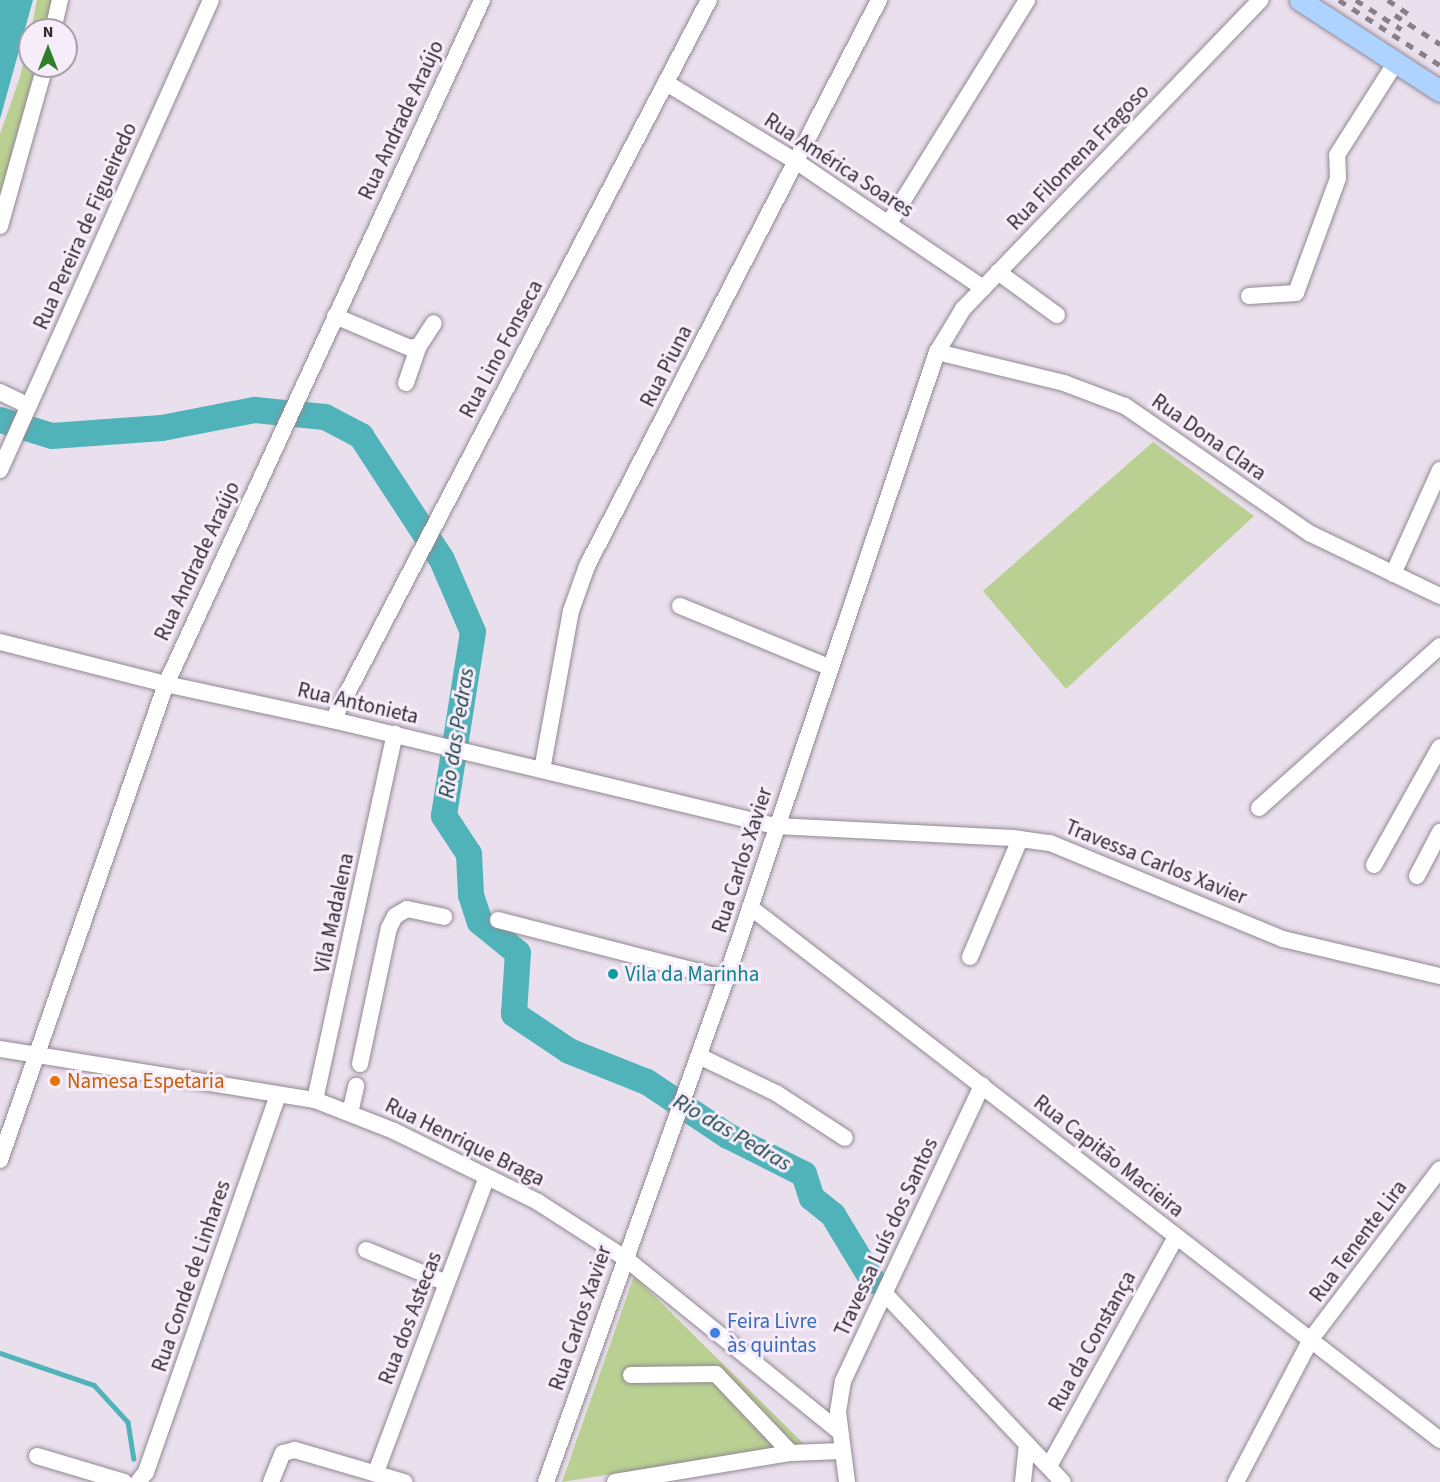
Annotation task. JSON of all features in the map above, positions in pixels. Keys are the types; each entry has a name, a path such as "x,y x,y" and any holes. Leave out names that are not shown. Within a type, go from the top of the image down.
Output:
{"main road":[{"path":"1300,0 1440,91"}],"street":[{"path":"56,18 60,0"},
{"name":"Rua Pereira de Figueiredo","path":"0,470 211,0"},
{"name":"Rua Andrade Araújo","path":"0,1160 39,1056 166,684 482,0"},
{"name":"Rua Lino Fonseca","path":"333,720 668,84 708,0"},
{"name":"Rua Piuna","path":"542,770 577,590 879,0"},
{"path":"889,223 1027,0"},
{"name":"Rua Filomena Fragoso","path":"937,352 950,327 983,288 1260,0"},
{"path":"1249,296 1296,293 1338,178 1337,155 1396,62"},
{"path":"0,226 42,78"},
{"name":"Rua América Soares","path":"668,84 797,162 983,288"},
{"path":"999,272 1057,315"},
{"path":"335,316 400,346 419,346"},
{"path":"406,382 419,346 434,323"},
{"name":"Rua Dona Clara","path":"937,352 1064,383 1125,406 1292,523 1440,596"},
{"name":"Rua Carlos Xavier","path":"546,1482 726,979 829,667 937,352"},
{"path":"0,392 28,409"},
{"path":"1393,574 1440,470"},
{"path":"680,606 829,667"},
{"name":"Rua Antonieta","path":"0,642 166,684 395,734 776,826"},
{"path":"1259,808 1440,646"},
{"name":"Vila Madalena","path":"315,1101 395,734"},
{"path":"1374,865 1440,747"},
{"name":"Travessa Carlos Xavier","path":"776,826 1020,839 1078,853 1283,939 1323,951 1440,976"},
{"path":"1417,876 1440,832"},
{"path":"970,957 1020,839"},
{"name":"Rua Capitão Macieira","path":"750,907 1440,1440"},
{"path":"360,1064 389,928 395,916 407,909 444,917"},
{"path":"498,920 726,979"},
{"name":"Rua Henrique Braga","path":"0,1049 315,1101 350,1113 538,1202 625,1258 840,1432"},
{"path":"699,1056 776,1093 845,1138"},
{"name":"Travessa Luís dos Santos","path":"847,1482 840,1432 839,1396 843,1381 886,1295 982,1085"},
{"path":"350,1113 356,1086"},
{"name":"Rua Conde de Linhares","path":"143,1479 278,1095"},
{"name":"Rua Tenente Lira","path":"1236,1482 1311,1339 1440,1169"},
{"name":"Rua dos Astecas","path":"376,1472 486,1179"},
{"name":"Rua da Constança","path":"1048,1466 1176,1237"},
{"path":"366,1250 447,1283"},
{"path":"886,1295 1063,1482"},
{"path":"631,1375 716,1374 791,1453"},
{"path":"1023,1482 1027,1444"},
{"path":"271,1482 279,1460 289,1451 376,1472 404,1482"},
{"path":"615,1482 791,1453 842,1451"},
{"path":"37,1456 124,1482"}],"green space":[{"path":"37,0 55,0 50,18 33,18"},
{"path":"20,78 34,78 0,200 0,134"},
{"path":"1153,442 1254,516 1066,689 983,591"},
{"path":"634,1276 804,1444 562,1482"}],"water":[{"path":"0,0 33,0 28,18 18,18 18,54 0,119"}],"waterway":[{"name":"Rio das Pedras","path":"0,420 52,436 162,428 255,410 325,417 361,436 442,560 473,632 444,816 469,854 471,895 480,922 518,953 514,1014 569,1051 647,1082 728,1136 804,1174 812,1198 833,1215 873,1281"},
{"path":"0,1353 94,1385 128,1422 134,1459"}],"railway":[{"path":"1339,0 1440,65"},
{"path":"1356,0 1401,29"},
{"path":"1388,0 1410,15"},
{"path":"1395,15 1440,44"}],"place":[{"name":"Vila da Marinha","path":"613,974"},
{"name":"Namesa Espetaria","path":"55,1081"},
{"name":"Feira Livre às quintas","path":"715,1333"}]}
